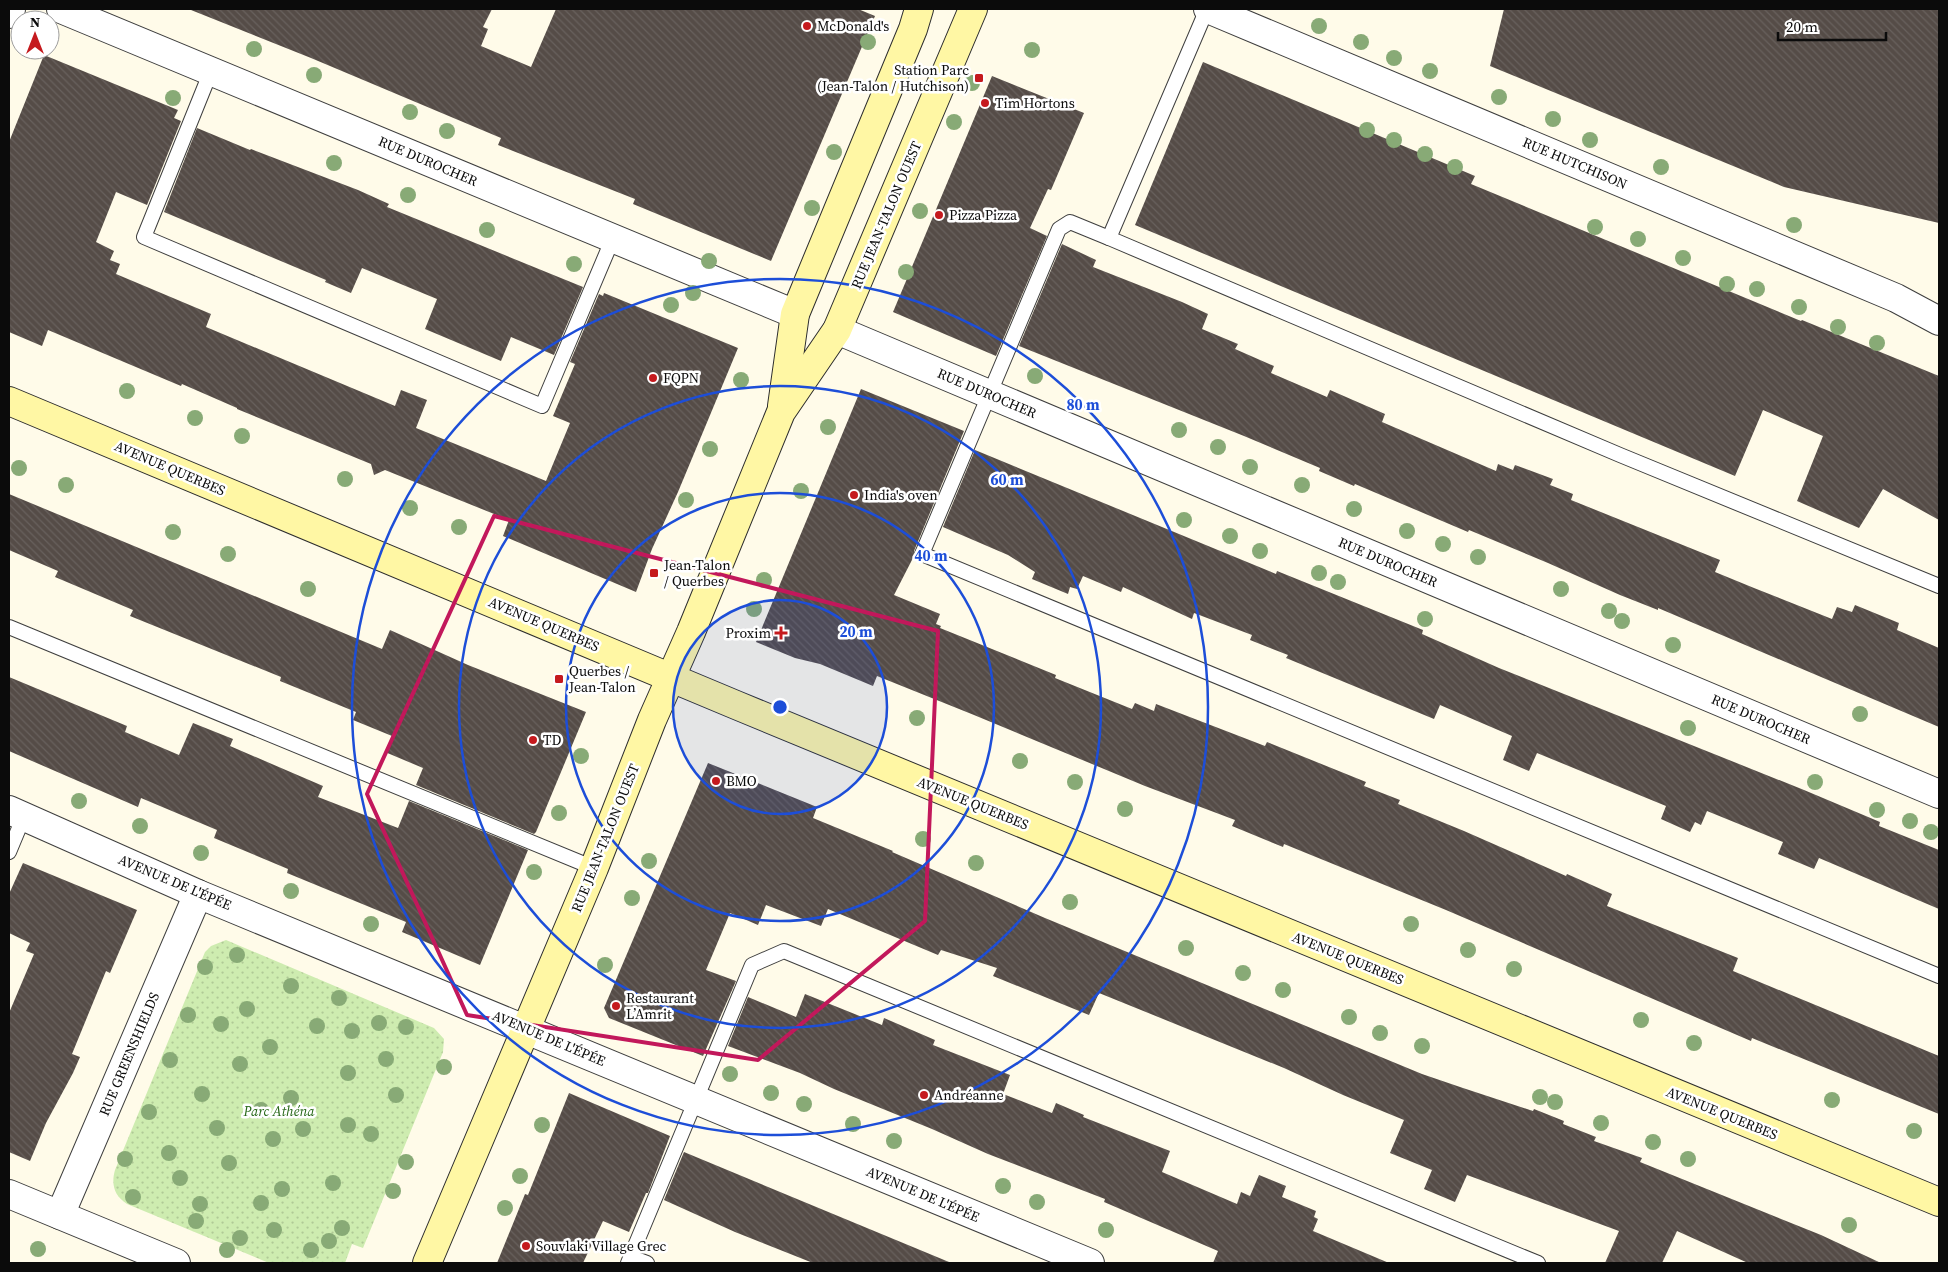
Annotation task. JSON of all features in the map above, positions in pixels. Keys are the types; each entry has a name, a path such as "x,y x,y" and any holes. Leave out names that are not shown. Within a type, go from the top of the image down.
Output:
{"street":[{"path":"9,14 11,9"},
{"name":"RUE DUROCHER","path":"62,9 795,314"},
{"name":"RUE JEAN-TALON OUEST","path":"781,412 795,314 913,29 919,9"},
{"name":"RUE JEAN-TALON OUEST","path":"427,1263 594,868 781,412 837,330 973,9"},
{"name":"RUE HUTCHISON","path":"1208,9 1896,298 1939,320"},
{"name":"RUE DUROCHER","path":"837,330 1939,794"},
{"name":"AVENUE QUERBES","path":"9,401 1939,1202"},
{"name":"AVENUE DE L'ÉPÉE","path":"16,813 198,894 526,1028 1090,1263"},
{"name":"RUE GREENSHIELDS","path":"60,1215 198,894"},
{"path":"9,1194 176,1263"}],"lane":[{"path":"1109,238 1208,9"},
{"path":"211,71 144,237 542,406 613,238"},
{"path":"1939,586 1620,455 1070,222 1059,229 922,554 1939,976"},
{"path":"9,627 594,868"},
{"path":"9,852 16,813"},
{"path":"647,1263 630,1260 752,965 784,951 1538,1263"}],"highlighted area":[{"path":"494,516 938,631 925,921 758,1060 467,1015 367,794"}],"green space":[{"name":"Parc Athéna","path":"226,940 434,1028 444,1039 443,1052 363,1248 352,1244 345,1263 269,1263 127,1204 116,1193 113,1180 115,1170 205,952 211,946"}],"building":[{"path":"192,9 492,9 483,27 488,29 481,46 531,67 556,9 858,9 875,16 771,261 633,204 635,199 498,145 501,138"},
{"path":"1504,9 1939,9 1939,223 1784,187 1490,66"},
{"path":"42,60 56,60 178,110 174,118 181,121 147,205 116,192 96,242 114,251 110,260 120,264 116,274 211,314 206,327 395,406 401,390 427,400 416,428 546,481 570,423 553,416 575,364 570,362 599,294 603,296 604,293 738,348 652,549 636,592 503,536 509,520 385,470 374,475 371,464 237,409 182,384 181,386 48,330 42,346 9,332 9,142"},
{"path":"1203,62 1475,176 1471,184 1939,376 1939,520 1883,489 1859,528 1797,501 1823,436 1763,410 1735,476 1135,225"},
{"path":"992,76 1084,113 1051,190 1048,189 1030,228 1047,236 996,356 893,312"},
{"path":"197,128 358,190 389,204 387,207 583,287 554,355 511,337 501,361 425,329 437,299 362,268 351,293 325,282 326,280 164,212"},
{"path":"1062,244 1096,260 1093,267 1208,314 1202,329 1238,344 1235,349 1274,366 1271,373 1327,397 1330,390 1385,414 1382,422 1496,471 1498,464 1513,470 1515,465 1553,479 1550,485 1573,494 1571,500 1720,560 1715,572 1754,588 1832,619 1837,607 1852,612 1855,605 1899,623 1897,630 1939,648 1939,727 1658,608 1658,610 1620,595 1469,530 1468,532 1355,484 1354,486 1319,471 1320,468 1244,436 1019,346"},
{"path":"861,389 964,431 914,551 914,556 894,595 940,614 936,624 941,626 940,628 1056,675 1055,678 1132,709 1135,703 1154,711 1156,704 1265,746 1267,742 1366,782 1364,786 1400,800 1398,804 1612,894 1607,906 1738,958 1733,971 1939,1056 1939,1114 1752,1038 1751,1041 1446,910 1284,844 1283,847 1232,826 1235,820 1145,786 877,676 873,686 820,664 795,658 756,642"},
{"path":"975,450 1276,574 1277,571 1423,630 1422,634 1499,668 1804,790 1880,822 1879,826 1939,850 1939,909 1819,858 1814,869 1778,854 1783,842 1707,811 1701,825 1695,822 1690,832 1661,819 1666,806 1537,753 1529,771 1503,760 1512,736 1440,705 1434,719 1286,658 1288,655 1250,640 1252,635 1194,613 1192,619 1123,587 1121,592 1083,576 1077,589 1070,587 1068,594 1032,579 1035,572 1008,555 943,527"},
{"path":"9,494 382,649 390,630 468,665 586,712 536,832 534,834 416,785 423,768 385,752 392,736 353,720 356,712 280,681 281,677 130,616 133,610 55,577 58,571 9,550"},
{"path":"9,677 127,726 125,732 179,755 193,723 233,739 230,746 323,786 318,797 398,828 409,801 528,850 480,965 402,932 406,922 287,873 288,869 214,838 217,830 141,798 138,807 9,751"},
{"path":"708,763 817,807 813,818 1045,918 1422,1074 1533,1111 1534,1109 1564,1121 1563,1124 1596,1137 1594,1141 1642,1158 1640,1162 1821,1235 1881,1263 1748,1263 1677,1231 1662,1263 1605,1263 1619,1231 1467,1175 1455,1202 1424,1189 1432,1170 1390,1153 1404,1120 1284,1068 1099,993 1089,1015 993,976 997,968 941,950 938,955 828,909 821,926 766,905 758,925 730,913 706,970 736,981 703,1056 609,1018 604,1008"},
{"path":"23,863 137,910 110,973 106,971 72,1054 80,1057 46,1123 30,1161 9,1152 9,1013 34,954 26,951 30,943 9,933 9,894"},
{"path":"805,994 882,1025 884,1018 935,1040 933,1045 1010,1075 1003,1094 1052,1113 1056,1103 1084,1115 1083,1117 1170,1151 1162,1172 1237,1204 1241,1192 1250,1196 1259,1175 1286,1186 1282,1197 1316,1211 1314,1217 1318,1219 1313,1231 1389,1263 1213,1263 1218,1251 1104,1202 1105,1199 988,1154 800,1073 728,1046 748,997 796,1017"},
{"path":"569,1093 670,1136 648,1193 646,1193 629,1232 603,1221 583,1263 497,1263 525,1194 528,1195"},
{"path":"684,1152 949,1263 813,1263 735,1232 664,1200"}],"place":[{"name":"McDonald's","path":"807,26"},
{"name":"Station Parc (Jean-Talon / Hutchison)","path":"979,78"},
{"name":"Tim Hortons","path":"985,103"},
{"name":"Pizza Pizza","path":"939,215"},
{"name":"FQPN","path":"653,378"},
{"name":"India's oven","path":"854,495"},
{"name":"Jean-Talon / Querbes","path":"654,573"},
{"name":"Proxim","path":"781,633"},
{"name":"Querbes / Jean-Talon","path":"559,679"},
{"name":"TD","path":"533,740"},
{"name":"BMO","path":"716,781"},
{"name":"Restaurant L’Amrit","path":"616,1006"},
{"name":"Andréanne","path":"924,1095"},
{"name":"Souvlaki Village Grec","path":"526,1246"}]}
